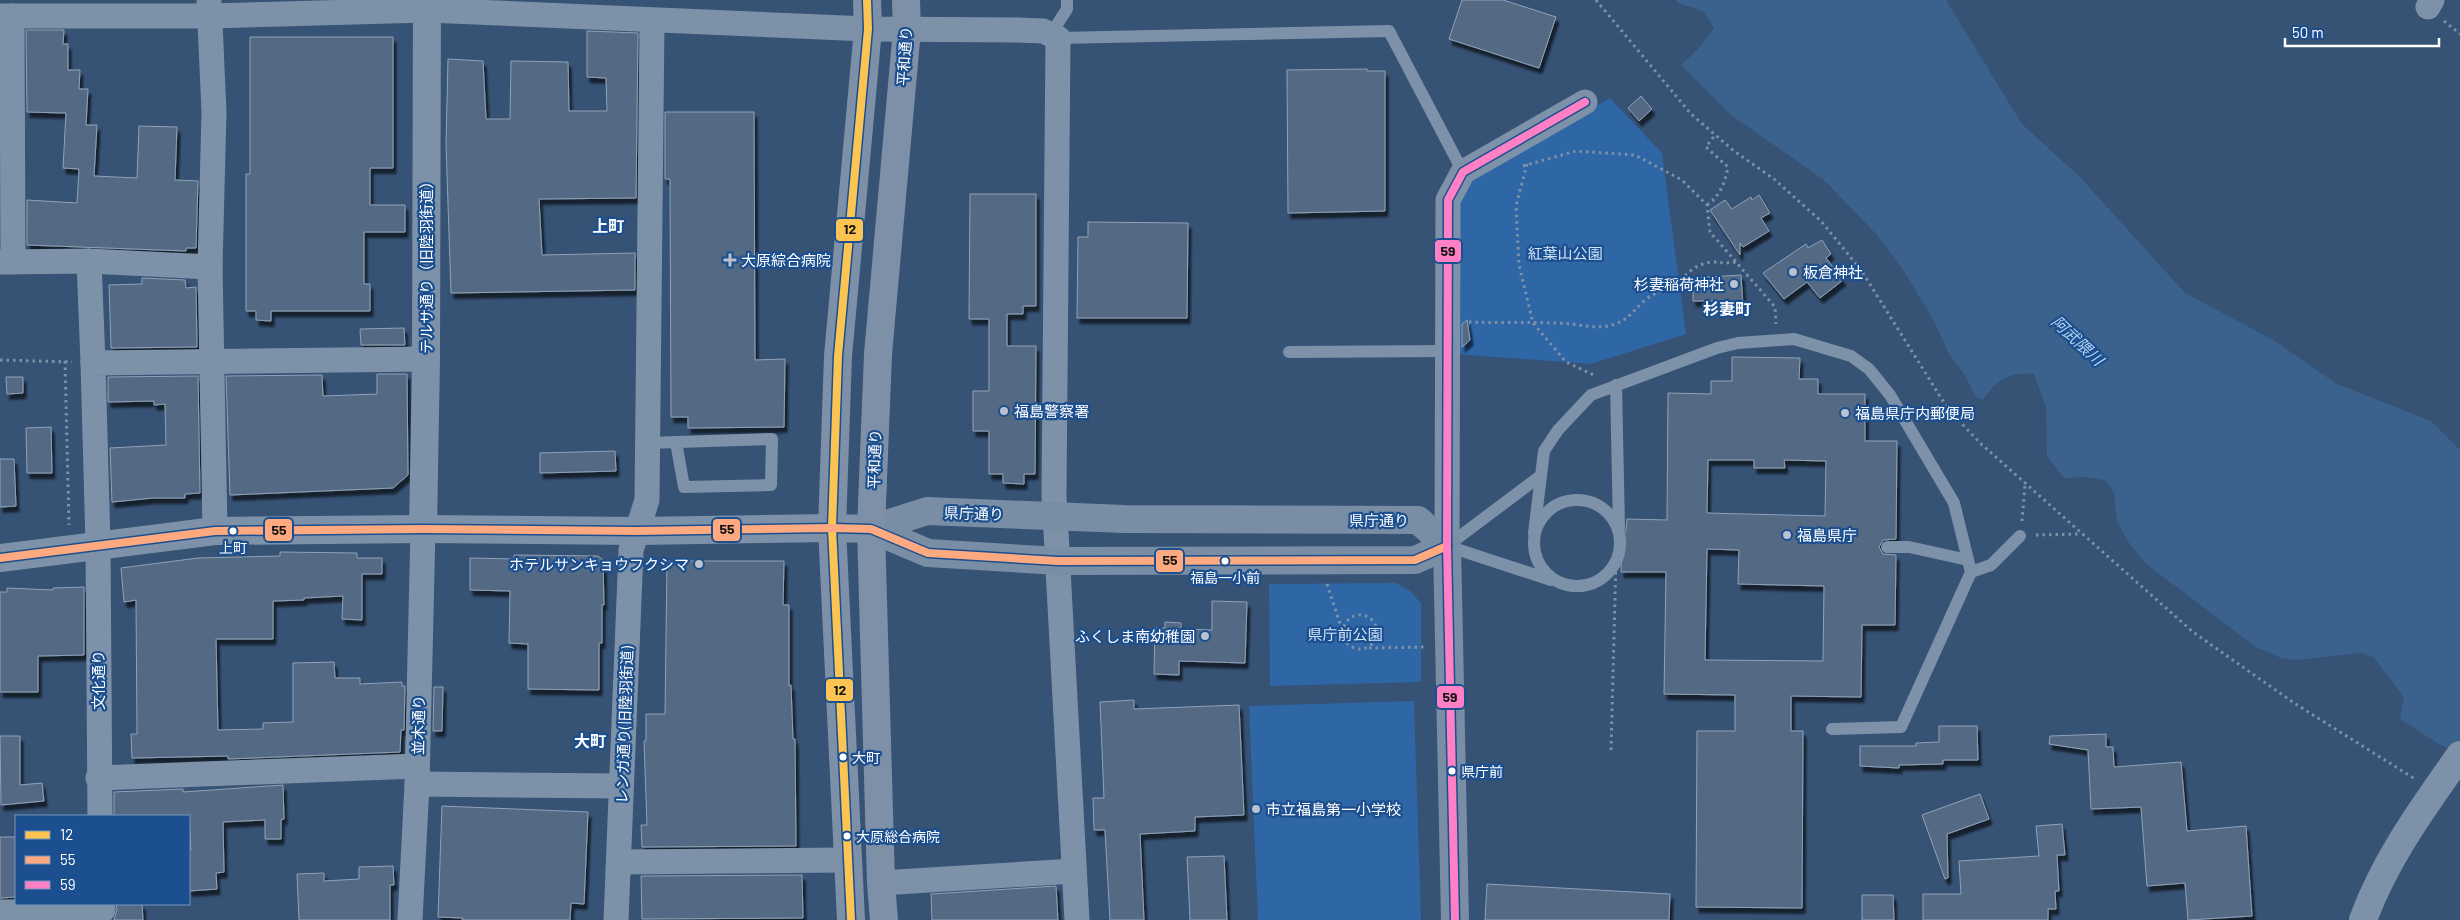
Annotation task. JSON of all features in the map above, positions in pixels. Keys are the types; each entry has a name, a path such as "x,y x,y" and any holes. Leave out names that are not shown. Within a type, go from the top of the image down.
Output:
{"highway":[{"path":"851,920 846,860 838,626 832,528 838,356 868,29 867,0"},
{"name":"平和通り","path":"884,920 881,883 871,529 878,354 908,29 906,0"}],"main road":[{"name":"県庁通り","path":"927,511 1055,516 1418,520 1446,546 1415,560 1058,561 928,553 871,529 927,511"},
{"path":"1446,546 1455,920"}],"street":[{"path":"210,267 89,261 6,262 6,16 72,8 427,5 652,20 692,11 868,29 1017,30 1043,31 1054,36 1055,516 1077,920"},
{"name":"テルサ通り（旧陸羽街道）","path":"423,529 426,359 427,5"},
{"path":"210,8 214,112 210,267 215,531"},
{"name":"レンガ通り(旧陸羽街道)","path":"616,920 631,550 647,500 652,20"},
{"path":"1446,546 1448,200 1463,172 1585,102"},
{"name":"文化通り","path":"89,261 98,544 98,778 100,815"},
{"path":"93,363 426,359"},
{"name":"並木通り","path":"410,920 417,775 423,529"},
{"name":"県庁通り","path":"0,558 98,544 215,531 871,529"},
{"path":"2362,920 2373,891 2392,855 2460,755"},
{"path":"98,778 417,775 621,786"},
{"path":"618,862 846,860"},
{"path":"881,883 1074,871"},
{"path":"0,912 103,911"}],"lane":[{"path":"1067,0 1067,9 1054,36 1389,31 1463,172"},
{"path":"1556,582 1537,562 1534,548 1539,477 1544,451 1558,430 1591,395 1717,348 1738,343 1794,339 1851,356 1869,369 1890,395 1954,503 1970,566 1901,727 1832,729"},
{"path":"1289,352 1448,351"},
{"path":"1446,546 1556,582 1577,586 1597,581 1608,572 1616,561 1620,547 1616,385"},
{"path":"647,443 676,442 772,439 771,485 684,487 676,442"},
{"path":"1446,546 1539,477"},
{"path":"1534,533 1540,520 1550,509 1562,502 1576,499 1591,502 1604,509 1613,520 1619,533"},
{"path":"1887,547 1909,547 1970,566 1991,565 2020,536"}],"path":[{"path":"1596,0 1691,114 1821,220 1861,270 1948,410 1980,443 2193,632 2294,703 2439,785"},
{"path":"1707,205 1714,200 1724,182 1728,168 1706,147 1715,135"},
{"path":"1519,168 1576,151 1635,155 1682,180 1707,205 1710,232 1775,307 1776,322"},
{"path":"1528,164 1516,206 1519,265 1533,323 1566,362 1616,385"},
{"path":"1448,321 1560,322 1583,327 1603,327 1617,324 1634,313 1645,300 1655,293 1677,287 1681,278 1693,269 1712,262 1722,264 1736,262"},
{"path":"0,360 93,363"},
{"path":"65,361 69,548"},
{"path":"2025,484 2020,536 2081,534"},
{"path":"1611,750 1616,561"},
{"path":"1326,582 1346,643 1351,647 1357,650 1368,648 1431,647"},
{"path":"1343,632 1347,621 1352,617 1362,615 1368,617 1378,630 1376,640 1368,648"}],"green space":[{"name":"紅葉山公園","path":"1610,98 1662,153 1686,334 1591,364 1455,354 1458,204 1471,179"},
{"name":"県庁前公園","path":"1396,583 1410,591 1421,603 1421,682 1270,686 1269,584"},
{"path":"1414,701 1421,920 1258,920 1249,706"}],"water":[{"name":"阿武隈川","path":"1676,0 1946,0 2022,124 2081,178 2185,293 2275,341 2337,384 2431,421 2460,450 2460,752 2440,745 2400,719 2404,697 2373,657 2361,653 2297,660 2281,658 2256,647 2145,563 2129,543 2117,522 2114,493 2105,480 2086,477 2064,478 2047,456 2046,407 2034,374 2010,376 1998,382 1983,400 1976,397 1964,374 1949,354 1934,321 1902,268 1877,235 1824,180 1731,115 1681,65 1698,49 1714,28 1703,11 1678,3"}],"building":[{"path":"1462,0 1503,0 1556,17 1539,68 1449,39"},
{"path":"26,30 64,30 63,44 68,44 68,70 80,70 79,89 88,89 86,125 97,125 94,176 137,178 139,126 177,127 175,180 198,181 196,248 186,248 186,251 27,245 27,200 77,203 79,169 63,168 66,113 27,112"},
{"path":"587,31 638,33 636,198 539,199 542,255 635,253 635,290 451,293 446,144 448,59 483,61 486,119 510,119 511,61 568,62 569,111 607,111 606,78 587,77"},
{"path":"250,37 393,37 393,168 370,168 370,205 405,205 405,232 364,232 364,284 370,284 370,311 271,311 271,321 256,320 256,311 246,311 246,174 250,174"},
{"path":"1367,69 1367,71 1385,71 1385,211 1288,213 1287,70"},
{"path":"1641,96 1652,109 1639,121 1628,108"},
{"path":"665,112 754,112 755,360 785,359 784,427 688,428 688,417 671,417 670,179 665,179"},
{"path":"970,194 1036,194 1036,306 1023,306 1023,314 1007,314 1007,346 1036,346 1035,474 1024,474 1024,484 1003,483 1003,474 989,474 989,431 973,431 973,391 989,391 989,319 969,319"},
{"path":"1759,195 1770,213 1761,218 1769,231 1743,247 1740,243 1740,255 1710,210 1725,200 1732,209 1751,197 1752,200"},
{"path":"1088,222 1188,223 1187,318 1077,318 1078,237 1088,237"},
{"name":"板倉神社","path":"1822,240 1831,254 1826,258 1843,280 1820,298 1807,282 1784,299 1763,273 1806,244 1808,248"},
{"path":"1741,275 1743,306 1723,307 1723,301 1693,301 1693,278"},
{"path":"142,278 185,280 186,288 196,287 197,347 111,348 109,285 142,284"},
{"path":"1467,320 1470,340 1462,347 1462,324"},
{"path":"404,328 405,345 361,345 360,329"},
{"name":"福島県庁","path":"1732,357 1800,358 1799,379 1818,379 1818,394 1865,394 1865,441 1897,441 1896,539 1883,540 1879,547 1883,554 1896,555 1895,625 1862,625 1861,697 1791,696 1791,731 1803,731 1802,908 1696,907 1697,731 1735,731 1735,695 1664,694 1666,572 1621,572 1622,535 1626,531 1627,519 1667,520 1668,393 1711,394 1711,381 1732,381","holes":["1708,460 1754,460 1754,468 1785,468 1784,460 1826,461 1825,516 1707,513","1707,549 1739,550 1738,584 1824,586 1823,661 1705,660"]},
{"path":"377,374 407,374 408,475 393,488 230,495 226,376 322,375 323,396 377,394"},
{"path":"198,376 200,493 185,494 185,498 153,498 112,502 110,448 166,445 165,404 154,405 154,401 108,402 108,377"},
{"path":"6,377 23,377 23,393 7,394"},
{"path":"51,427 52,473 27,473 26,428"},
{"path":"615,451 616,471 540,473 540,453"},
{"path":"0,459 14,459 16,506 0,507"},
{"path":"280,552 357,553 357,558 382,558 382,574 362,574 362,620 342,619 343,596 273,601 273,639 216,639 218,730 263,729 263,723 293,722 293,663 334,662 335,678 360,678 360,684 402,682 402,686 405,686 404,730 401,730 400,752 228,759 228,756 132,758 131,734 137,734 136,600 124,602 121,568 198,558 280,556"},
{"path":"514,555 598,556 603,560 604,605 602,605 602,643 599,643 599,690 528,689 528,644 509,643 510,591 470,590 470,558 514,559"},
{"path":"667,561 784,561 783,605 789,605 789,686 791,685 793,739 795,739 796,846 642,847 641,825 647,825 644,741 646,741 646,714 665,714"},
{"path":"84,587 84,655 38,656 38,692 0,692 0,592 7,592 7,588 53,590 53,588"},
{"path":"1212,601 1247,602 1245,663 1179,661 1179,675 1154,674 1155,628 1165,628 1165,622 1181,623 1181,629 1212,630"},
{"path":"434,687 443,687 442,731 433,731"},
{"path":"1134,700 1134,709 1239,705 1244,815 1195,817 1195,831 1140,834 1144,920 1110,920 1105,830 1094,830 1093,798 1104,798 1100,702"},
{"path":"1939,726 1977,726 1978,760 1943,760 1943,764 1899,765 1899,768 1860,766 1860,746 1916,746 1916,743 1939,742"},
{"path":"2106,734 2106,747 2113,747 2114,767 2181,762 2187,831 2246,826 2252,916 2188,920 2185,883 2147,886 2141,807 2091,809 2088,750 2049,744 2050,736"},
{"path":"0,736 20,736 20,785 42,783 44,801 1,805"},
{"path":"283,785 284,819 281,820 281,839 265,839 265,820 223,822 224,872 216,873 217,889 190,891 190,815 114,815 114,792 183,789 183,792"},
{"path":"1980,794 1989,819 1947,834 1948,878 1945,879 1922,815"},
{"path":"442,806 588,812 584,904 571,903 570,920 462,920 463,918 438,917"},
{"path":"2062,824 2065,855 2057,855 2059,891 2055,891 2056,909 2048,909 2048,920 1923,920 1923,894 1961,894 1959,861 2039,856 2036,826"},
{"path":"0,837 15,837 15,897 0,898"},
{"path":"1224,856 1227,920 1190,920 1187,857"},
{"path":"393,866 394,885 390,885 390,920 299,920 297,874 324,873 324,881 359,879 359,867"},
{"path":"802,875 803,918 642,919 641,876"},
{"path":"1487,884 1670,894 1669,920 1485,920"},
{"path":"1056,886 1058,920 932,920 931,894"},
{"path":"1862,895 1893,895 1894,920 1862,920"},
{"path":"116,905 142,905 143,920 114,920 117,910"}],"transit line":[{"name":"12","path":"851,920 832,528 838,356 868,29 867,0"},
{"name":"59","path":"1455,920 1447,546 1448,200 1463,172 1585,102"},
{"name":"55","path":"0,558 215,531 423,529 637,531 871,529 928,553 1058,561 1415,560 1447,546"}],"place":[{"name":"大原綜合病院","path":"730,260"},
{"name":"板倉神社","path":"1793,272"},
{"name":"杉妻稲荷神社","path":"1734,284"},
{"name":"福島警察署","path":"1004,411"},
{"name":"福島県庁内郵便局","path":"1845,413"},
{"name":"上町","path":"233,531"},
{"name":"福島県庁","path":"1787,535"},
{"name":"福島一小前","path":"1225,561"},
{"name":"ホテルサンキョウフクシマ","path":"699,564"},
{"name":"ふくしま南幼稚園","path":"1205,636"},
{"name":"大町","path":"843,757"},
{"name":"県庁前","path":"1452,771"},
{"name":"市立福島第一小学校","path":"1256,809"},
{"name":"大原総合病院","path":"847,836"}],"district":[{"name":"上町","path":"608,225"},
{"name":"杉妻町","path":"1727,308"},
{"name":"大町","path":"590,740"}]}
